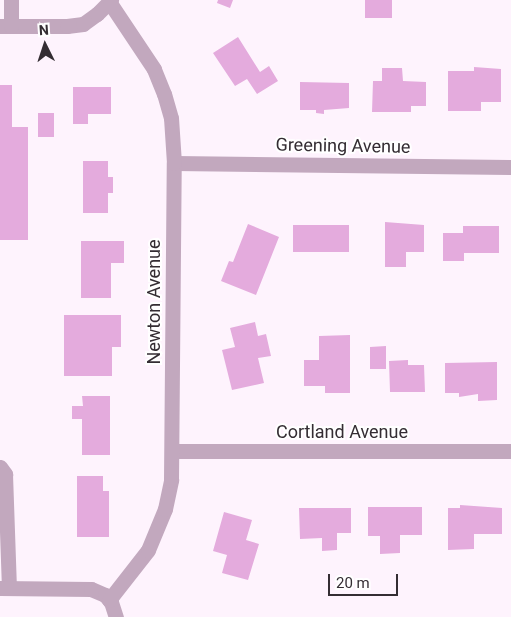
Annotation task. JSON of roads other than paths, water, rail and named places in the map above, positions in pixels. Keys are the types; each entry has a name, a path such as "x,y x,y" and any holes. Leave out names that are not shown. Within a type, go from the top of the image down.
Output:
{"street":[{"path":"11,0 5,26 67,26 83,24 111,1"},
{"name":"Newton Avenue","path":"109,600 136,567 157,532 171,480 174,164 171,118 164,94 154,69 111,1"},
{"name":"Greening Avenue","path":"174,164 511,167"},
{"name":"Cortland Avenue","path":"172,451 511,452"},
{"path":"0,467 5,474 4,588 91,589 98,591 109,600 116,617"}]}
